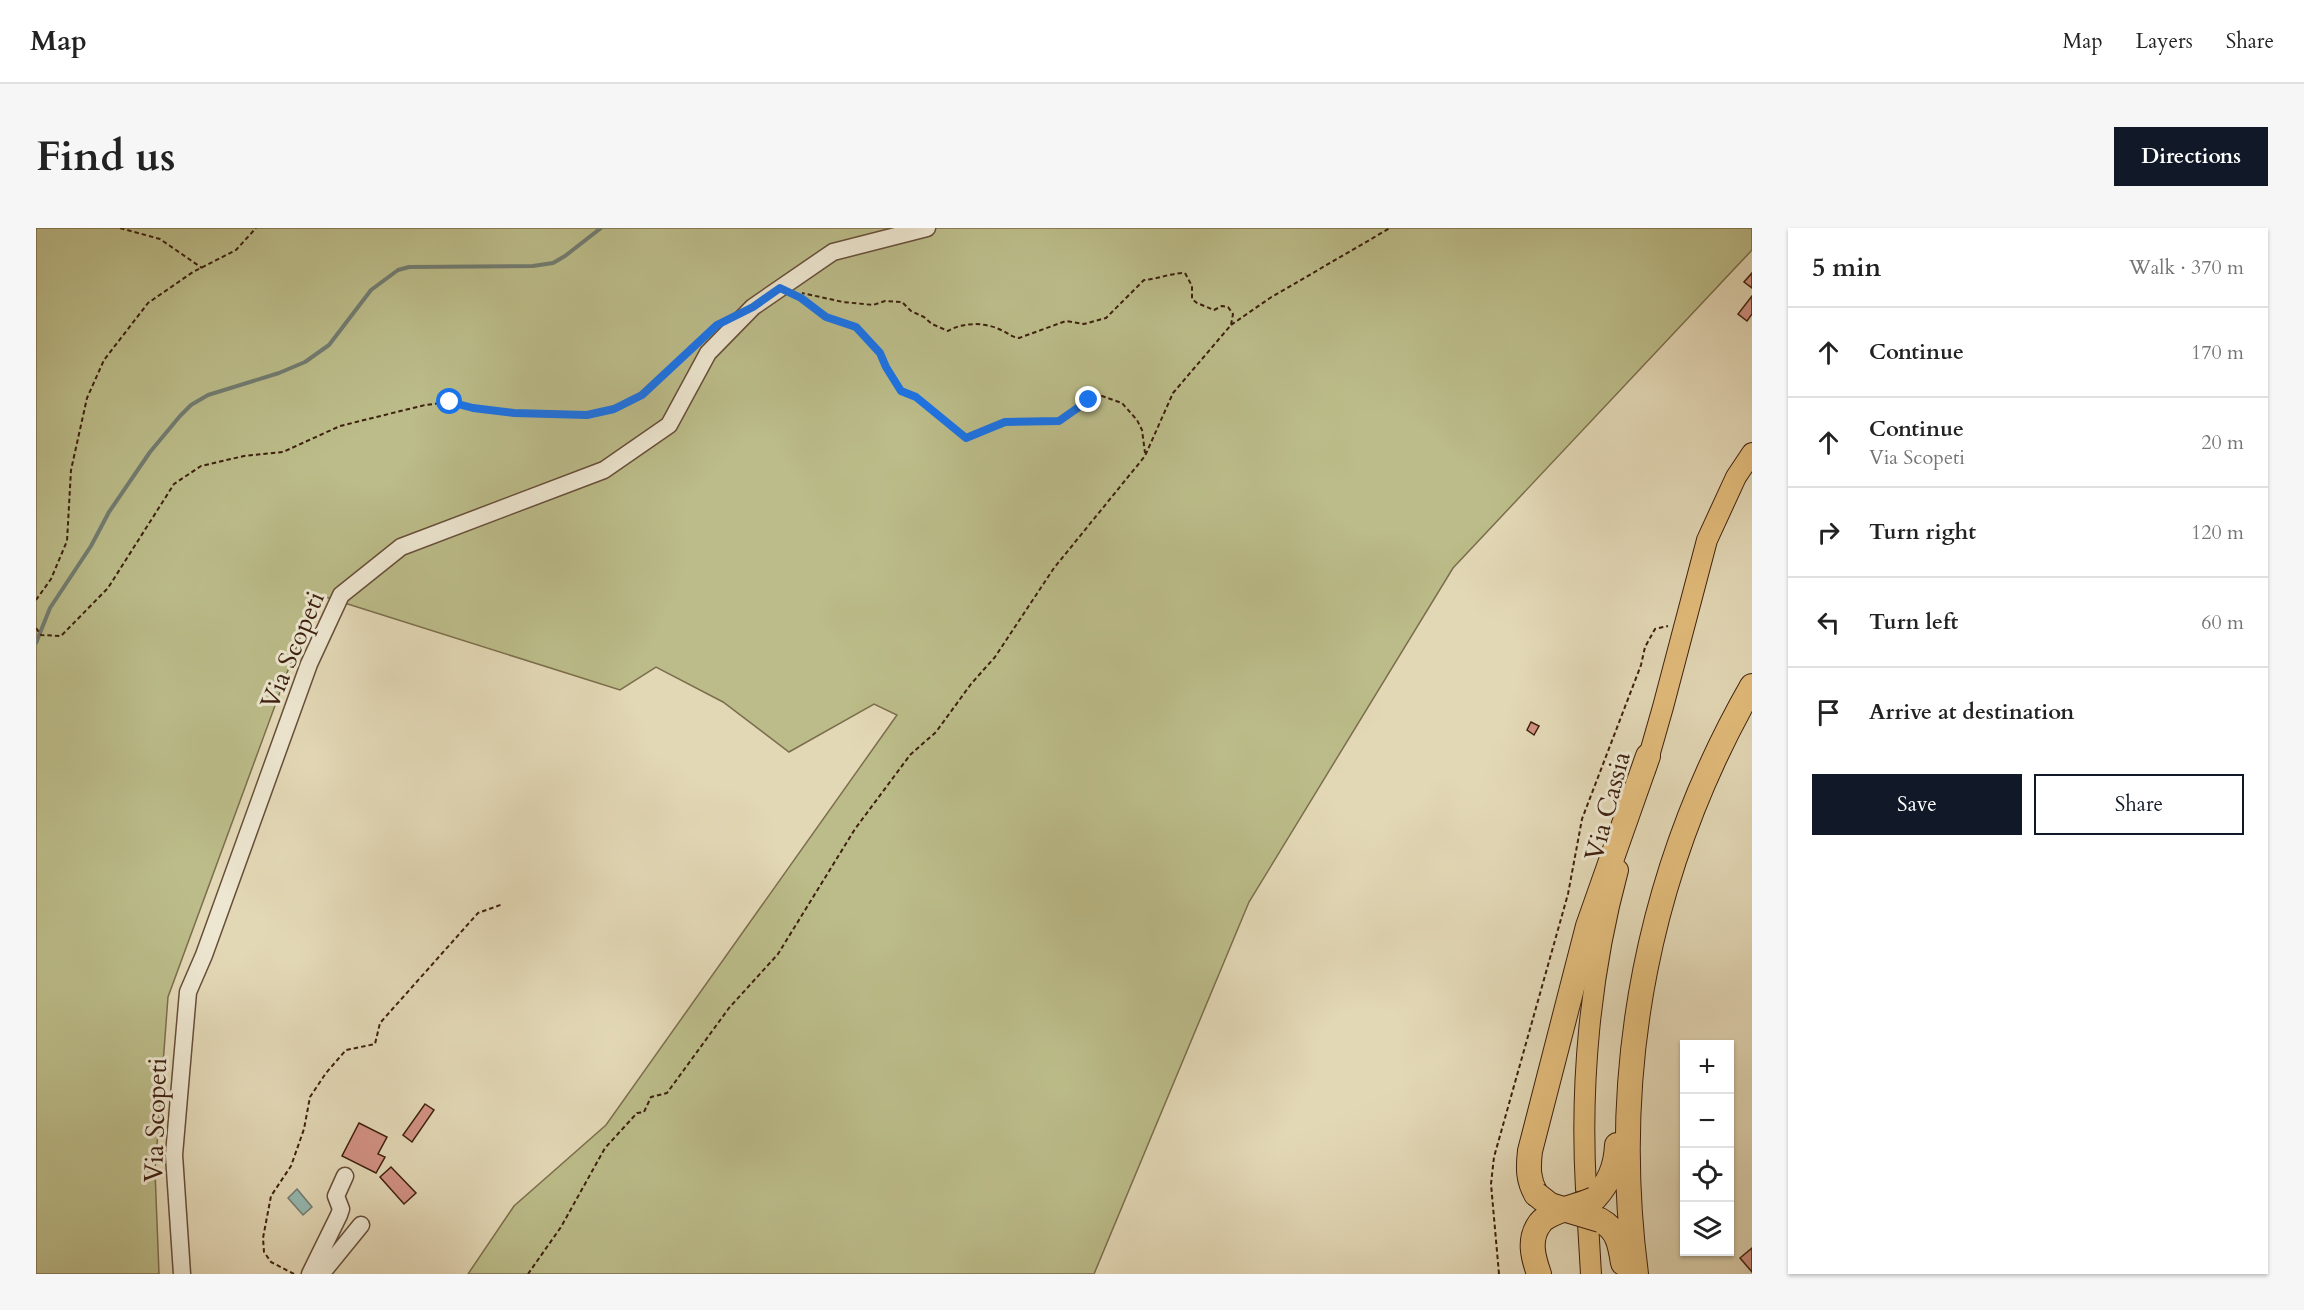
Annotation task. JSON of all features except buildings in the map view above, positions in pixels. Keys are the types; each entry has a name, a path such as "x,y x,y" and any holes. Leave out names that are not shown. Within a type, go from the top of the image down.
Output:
{"highway":[{"path":"1592,1208 1614,1169 1623,1065 1662,894 1693,804 1717,751 1752,686"},
{"path":"1653,1274 1644,1188 1643,1135 1651,1035 1661,972 1677,898 1690,860 1731,758 1752,719"},
{"path":"1567,1210 1550,1205 1536,1194 1530,1183 1528,1169 1532,1141 1588,926 1648,756"},
{"path":"1636,1274 1628,1189 1628,1100 1634,1033 1645,969"},
{"path":"1539,1274 1532,1249 1533,1237 1540,1223 1552,1213 1592,1208"},
{"path":"1592,1208 1619,1239 1626,1274"}],"main road":[{"name":"Via Cassia","path":"1591,1274 1592,1208 1584,1155 1587,1072 1600,954 1613,888 1707,540 1736,477 1749,463"}],"street":[{"name":"Via Scopeti","path":"182,1274 174,1155 188,993 204,955 309,664 341,595 401,547 604,470 669,425 708,353 753,307 782,290 833,252 927,228"},
{"path":"310,1273 339,1215 341,1209 336,1196 345,1176"},
{"path":"310,1273 326,1268 362,1225"}],"path":[{"path":"120,228 160,239 202,268"},
{"path":"36,600 51,579 67,541 71,470 87,398 104,360 148,303 202,268 236,250 256,228"},
{"path":"528,1274 561,1227 605,1148 637,1113 644,1112 651,1097 667,1093 729,1008 778,954 855,829 910,755 936,732 971,684 995,657 1054,568 1145,456 1173,393 1231,325 1270,298 1390,228"},
{"path":"782,290 796,290 843,302 873,306 885,301 902,302 911,311 948,331 968,323 1000,329 1012,337 1019,338 1066,321 1084,324 1106,318 1144,280 1157,279 1173,273 1185,273 1192,286 1192,299 1214,310 1222,306 1228,307 1233,314 1231,325"},
{"path":"782,290 801,298 826,317 856,327 880,353 901,391 916,397 966,438 1005,422 1059,421 1089,400 1102,396 1122,403 1137,420 1142,430 1145,456"},
{"path":"36,628 41,635 61,636 108,588 174,484 201,466 244,456 282,452 340,426 425,405 450,402 473,408 514,413 587,415 614,409 642,395 700,340"},
{"path":"1498,1274 1491,1184 1494,1157 1568,894 1582,819 1650,638 1655,629 1666,626 1684,627"},
{"path":"294,1274 271,1262 264,1252 263,1239 271,1196 291,1166 304,1129 310,1097 326,1073 346,1050 375,1044 380,1023 478,913 503,904"}],"green space":[{"path":"36,228 1752,228 1752,250 1453,568 1249,902 1094,1274 468,1274 514,1206 606,1125 897,715 874,704 789,752 723,702 656,667 620,690 316,594 168,997 155,1171 159,1274 36,1274"}],"water":[{"path":"297,1189 312,1207 303,1215 288,1198"}],"waterway":[{"path":"36,643 50,608 91,546 109,512 150,452 191,405 208,395 279,373 305,362 329,345 371,290 398,270 409,267 533,266 553,263 601,228"}],"route":[{"path":"450,402 473,408 514,413 587,415 614,409 642,395 717,325 753,307 780,288 801,298 826,317 856,327 880,353 901,391 916,397 966,438 1005,422 1059,421 1089,400"}]}
